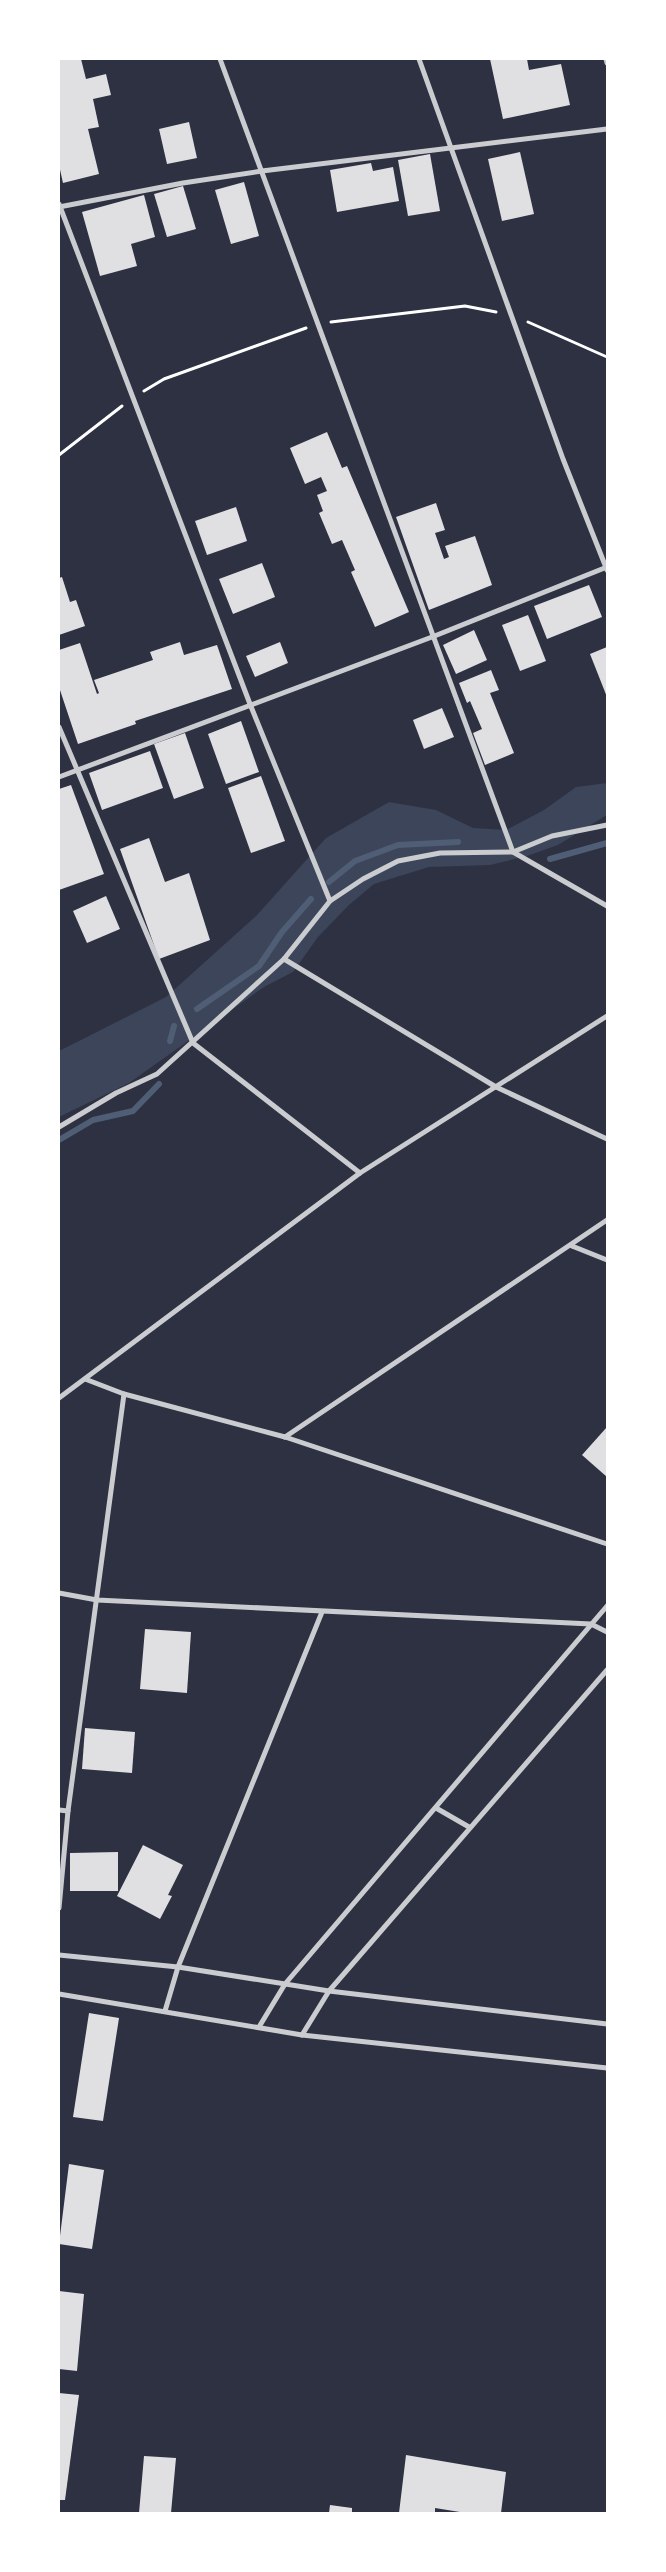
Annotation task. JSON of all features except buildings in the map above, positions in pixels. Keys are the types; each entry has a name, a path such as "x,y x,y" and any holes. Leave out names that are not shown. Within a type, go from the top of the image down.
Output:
{"street":[{"path":"220,59 432,638 513,852 607,906"},
{"path":"59,777 250,704 432,638 607,568 564,459 449,147 419,59"},
{"path":"606,59 607,63"},
{"path":"330,901 250,704 59,206 183,183 262,171 607,129"},
{"path":"59,727 193,1043 360,1173"},
{"path":"59,1127 116,1093 157,1074 284,958 330,901 363,879 398,861 440,852 513,852 552,836 607,825"},
{"path":"284,958 496,1087 607,1139"},
{"path":"59,1398 360,1173 607,1016"},
{"path":"285,1437 572,1246 607,1220"},
{"path":"572,1246 607,1260"},
{"path":"85,1379 124,1394 285,1437 607,1544"},
{"path":"59,1908 68,1811 124,1394"},
{"path":"59,1594 97,1600 591,1624 607,1632"},
{"path":"259,2027 285,1984 607,1606"},
{"path":"165,2011 178,1967 322,1612"},
{"path":"302,2035 329,1991 469,1827 607,1670"},
{"path":"436,1808 469,1827"},
{"path":"59,1810 68,1811"},
{"path":"59,1956 178,1967 329,1991 607,2024"},
{"path":"59,1994 302,2035 607,2068"}],"shaded area":[{"path":"607,783 607,815 558,845 527,856 490,865 429,867 374,884 349,905 318,937 293,972 264,987 129,1083 59,1117 59,1051 166,997 257,915 326,838 389,802 436,810 473,828 506,830 544,810 576,787"}],"waterway":[{"path":"329,882 355,861 398,845 458,842"},
{"path":"550,859 607,843"},
{"path":"197,1009 259,966 282,932 311,899"},
{"path":"170,1041 174,1026"},
{"path":"59,1140 93,1120 133,1111 159,1084"}]}
